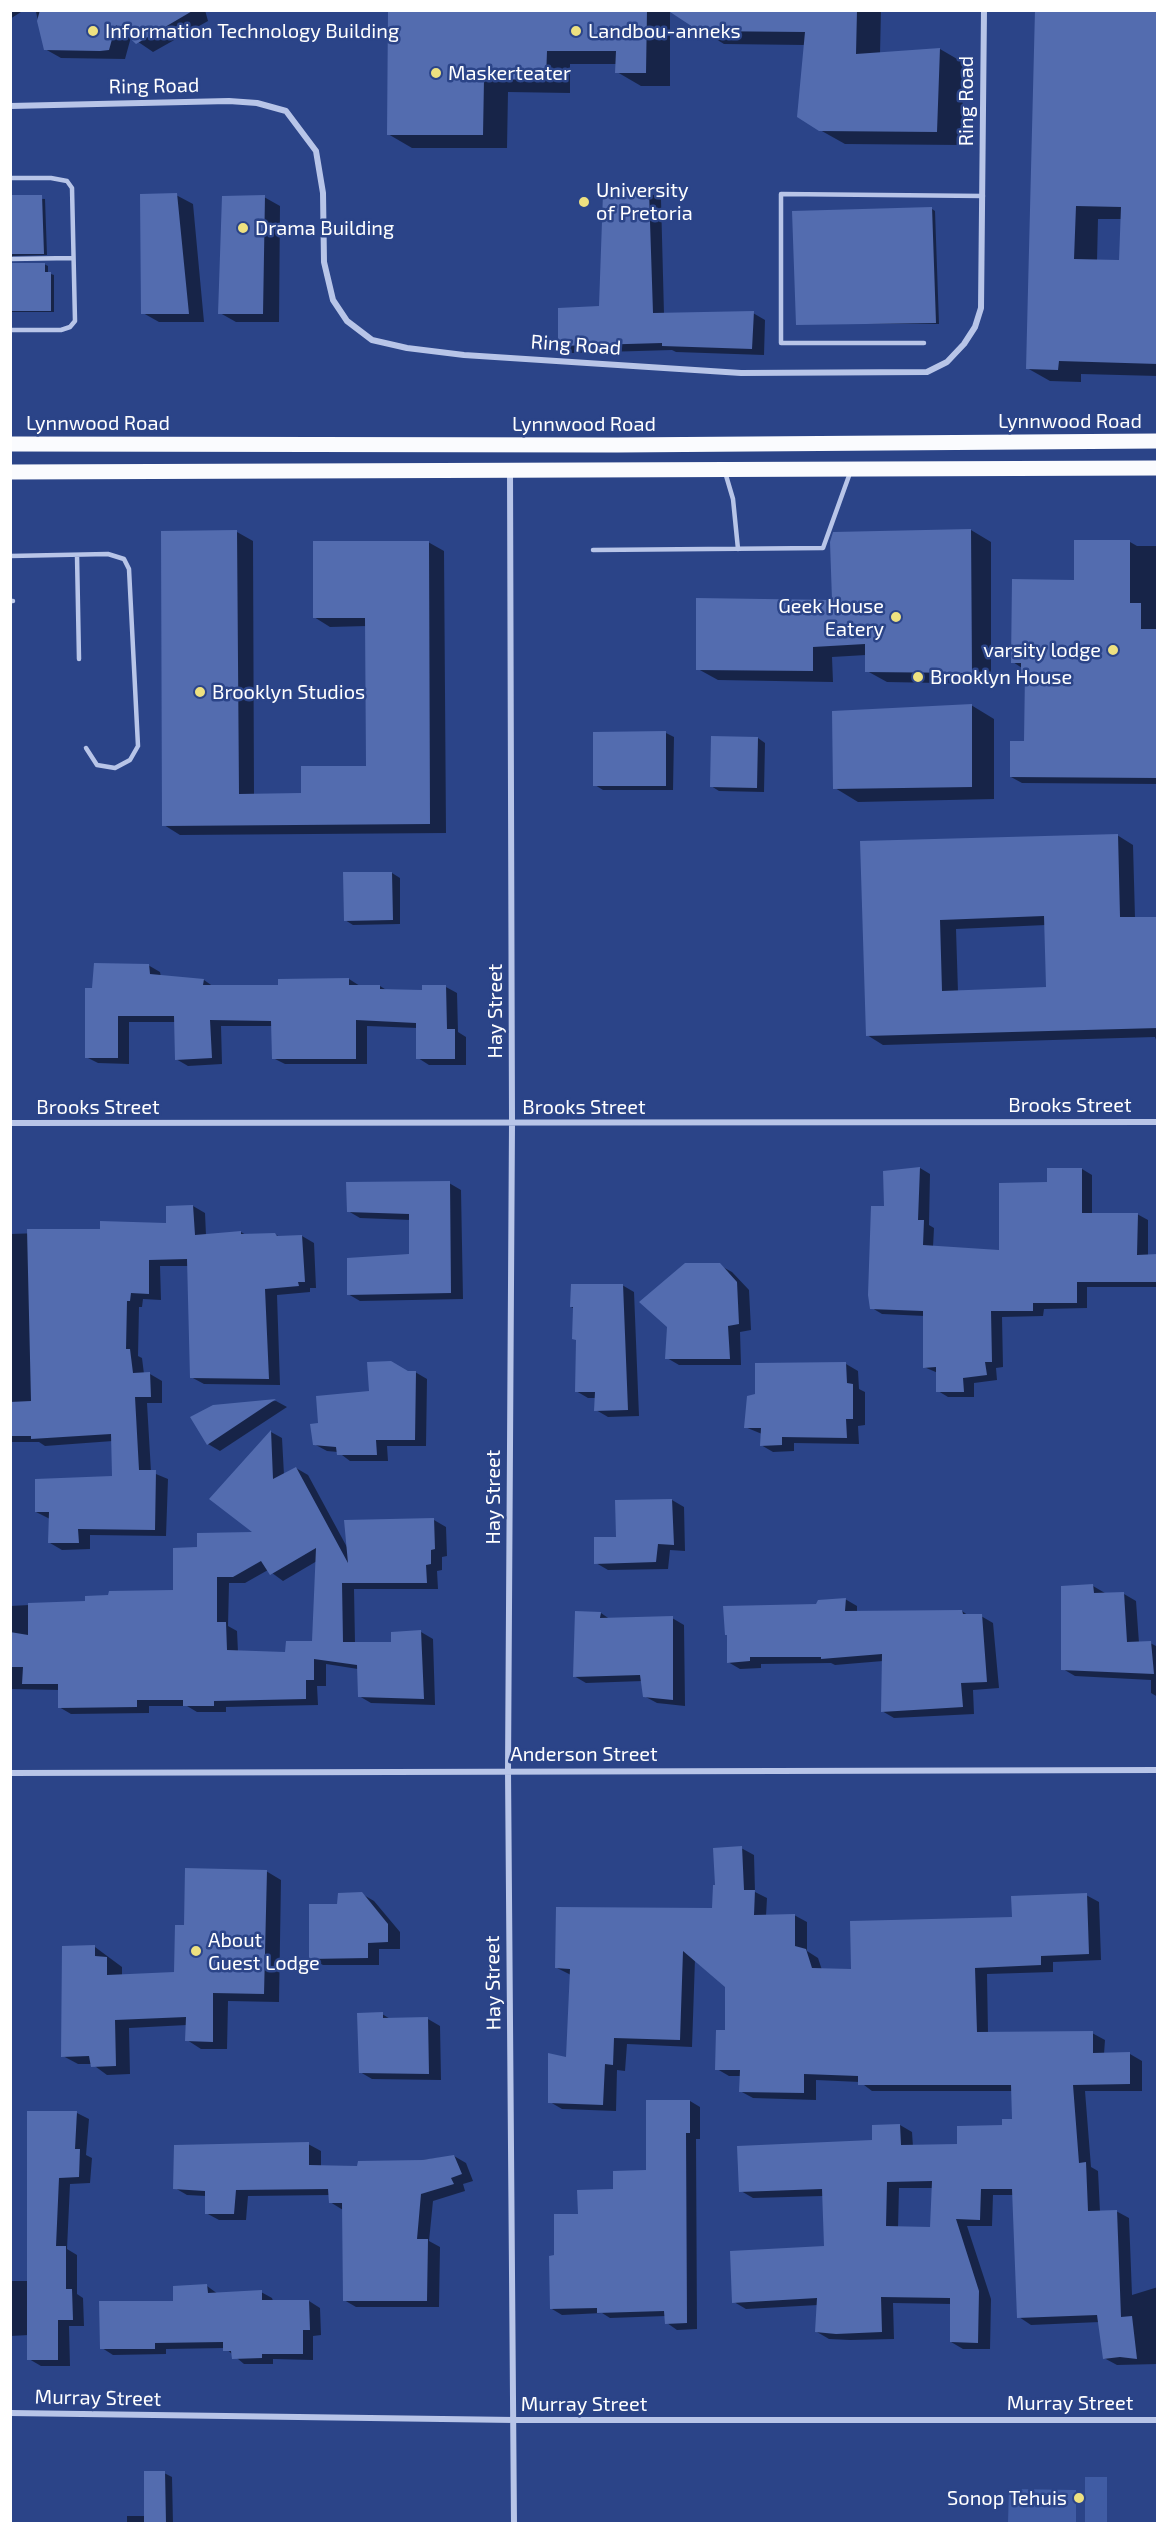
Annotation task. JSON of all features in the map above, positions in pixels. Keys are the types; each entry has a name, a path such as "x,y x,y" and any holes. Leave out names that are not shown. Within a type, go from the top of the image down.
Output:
{"main road":[{"name":"Lynnwood Road","path":"10,444 617,445 1158,441"},
{"path":"10,472 1158,468"}],"street":[{"name":"Ring Road","path":"10,106 229,101 257,103 286,111 316,151 323,193 324,262 333,300 347,321 372,340 407,348 464,355 741,373 927,372 947,362 964,344 975,327 981,308 984,10"},
{"name":"Hay Street","path":"510,471 512,1124 508,1770 514,2523"},
{"name":"Brooks Street","path":"10,1124 1158,1122"},
{"name":"Anderson Street","path":"10,1773 1158,1770"},
{"name":"Murray Street","path":"10,2414 514,2420 1158,2420"}],"lane":[{"path":"10,178 67,181 72,188 75,321 70,327 62,330 10,330"},
{"path":"924,343 781,343 781,194 983,196"},
{"path":"10,258 72,258"},
{"path":"593,550 823,548 851,469"},
{"path":"725,470 733,499 738,549"},
{"path":"77,555 79,659"},
{"path":"10,556 117,555 124,559 129,570 138,746 130,760 115,768 97,765 86,748"}],"shaded area":[{"path":"1085,2477 1107,2477 1107,2523 1085,2523"},
{"path":"1009,2489 1076,2490 1076,2523 1008,2523"}],"building":[{"name":"Information Technology Building","path":"40,10 194,10 136,44 116,25 109,50 100,51 44,50 37,21"},
{"path":"388,10 647,10 646,73 615,73 616,51 547,51 546,80 484,79 483,135 387,135"},
{"path":"667,10 857,10 856,54 940,48 937,132 819,131 797,117 805,32 699,31"},
{"path":"1035,10 1158,10 1158,364 1059,361 1058,370 1026,369","holes":["1076,206 1121,207 1119,260 1074,259"]},
{"path":"649,191 653,313 754,311 752,349 662,346 662,343 558,346 558,308 599,306 603,193"},
{"path":"177,193 189,314 141,314 140,194"},
{"path":"10,195 42,195 44,254 10,254"},
{"path":"265,195 263,314 218,314 222,196"},
{"path":"932,207 936,323 796,325 792,211"},
{"path":"10,263 45,263 45,272 51,272 51,311 10,311"},
{"path":"971,529 972,673 865,672 865,644 813,647 813,671 696,670 696,598 832,600 830,542 833,532"},
{"name":"Brooklyn Studios","path":"237,530 239,794 301,793 301,766 366,766 365,618 313,618 313,541 429,541 430,824 162,826 161,531"},
{"path":"1074,540 1130,540 1130,603 1141,603 1141,629 1158,629 1158,778 1010,777 1010,741 1024,741 1025,673 1021,673 1021,663 1011,663 1012,579 1074,580"},
{"path":"972,704 972,787 833,789 832,711"},
{"path":"666,731 666,786 593,786 593,732"},
{"path":"711,736 758,737 757,788 710,787"},
{"path":"1118,834 1120,917 1158,917 1158,1028 866,1036 860,841","holes":["1044,916 1046,987 942,991 940,920"]},
{"path":"343,872 392,872 393,920 344,921"},
{"path":"94,963 149,964 150,974 204,979 203,985 278,985 278,979 349,978 349,985 380,985 380,989 422,990 422,985 446,985 447,1029 455,1029 455,1059 416,1059 416,1023 356,1020 356,1059 272,1059 271,1021 210,1020 212,1058 175,1060 174,1016 118,1016 118,1058 85,1058 85,988 92,988"},
{"path":"920,1167 918,1220 924,1220 923,1245 999,1250 999,1183 1047,1182 1047,1168 1082,1168 1082,1213 1138,1213 1137,1255 1158,1254 1158,1282 1077,1282 1077,1303 1033,1303 1033,1311 991,1311 992,1362 985,1362 987,1375 963,1378 964,1392 936,1392 936,1367 923,1368 923,1311 870,1309 868,1295 871,1206 884,1206 883,1171"},
{"path":"450,1181 451,1293 347,1295 347,1258 409,1254 409,1214 347,1212 346,1182"},
{"path":"193,1205 195,1235 241,1231 241,1234 302,1235 305,1282 298,1282 299,1286 265,1289 269,1379 190,1378 187,1259 149,1260 149,1294 131,1293 130,1301 127,1301 126,1349 130,1349 133,1373 150,1372 151,1397 135,1397 139,1470 156,1470 155,1530 78,1529 79,1543 48,1543 49,1512 35,1512 35,1479 112,1476 111,1434 31,1439 31,1436 10,1436 10,1402 31,1401 27,1229 100,1229 100,1221 166,1223 166,1206"},
{"path":"685,1263 720,1263 737,1282 739,1324 728,1326 730,1359 665,1359 667,1327 639,1302"},
{"path":"571,1284 623,1284 628,1410 594,1411 595,1392 575,1392 576,1340 572,1339"},
{"path":"391,1361 408,1371 416,1371 415,1440 376,1440 377,1455 337,1455 336,1447 313,1445 310,1424 318,1423 316,1396 369,1391 367,1362"},
{"path":"846,1362 847,1383 853,1384 853,1419 846,1419 847,1438 782,1437 782,1445 760,1446 761,1428 744,1428 747,1396 755,1394 755,1363"},
{"path":"276,1399 207,1445 190,1417 213,1405"},
{"path":"271,1430 273,1479 296,1467 348,1563 344,1520 434,1518 435,1549 431,1550 431,1564 426,1565 427,1583 342,1583 343,1642 391,1642 391,1632 421,1630 424,1699 358,1697 357,1665 314,1659 314,1680 306,1680 306,1699 214,1701 214,1706 183,1706 183,1700 137,1700 137,1707 58,1708 58,1684 22,1684 23,1667 10,1667 10,1632 28,1635 28,1603 85,1601 85,1596 108,1595 109,1591 173,1590 173,1548 197,1547 197,1533 252,1532 209,1499","holes":["316,1548 312,1641 286,1641 285,1652 227,1650 226,1622 217,1622 217,1577 233,1577 261,1561 270,1575"]},
{"path":"672,1499 674,1545 658,1544 656,1562 594,1564 594,1537 616,1537 615,1500"},
{"path":"1093,1584 1094,1593 1124,1592 1127,1642 1151,1641 1154,1674 1061,1670 1061,1586"},
{"path":"846,1598 845,1611 962,1610 963,1614 982,1614 987,1682 961,1683 963,1707 881,1712 882,1654 821,1659 821,1657 750,1657 750,1661 727,1663 727,1635 725,1635 723,1606 816,1604 818,1600"},
{"path":"575,1611 601,1612 600,1618 673,1616 673,1700 643,1697 640,1675 573,1677"},
{"path":"742,1846 744,1890 755,1890 754,1915 795,1914 795,1946 806,1949 812,1968 851,1969 850,1921 1012,1917 1011,1896 1087,1893 1089,1954 1041,1956 1041,1965 975,1968 977,2032 1093,2031 1093,2053 1130,2052 1130,2084 1073,2085 1079,2163 1086,2162 1088,2211 1117,2210 1121,2317 1132,2316 1137,2359 1120,2357 1103,2359 1097,2315 1017,2318 1012,2189 981,2189 980,2220 956,2219 979,2291 978,2343 950,2342 950,2298 881,2297 882,2332 836,2334 815,2332 817,2298 732,2303 730,2251 824,2246 822,2189 739,2192 737,2146 872,2140 872,2125 900,2124 901,2145 957,2144 957,2126 1002,2125 1002,2119 1012,2119 1011,2085 858,2085 858,2076 804,2074 804,2093 739,2092 740,2070 715,2070 716,2030 725,2030 725,1987 683,1951 680,2040 614,2038 613,2065 605,2064 603,2105 548,2103 548,2053 566,2057 570,1969 555,1968 556,1907 712,1908 713,1885 715,1885 713,1848","holes":["932,2181 930,2227 886,2226 887,2182"]},
{"path":"185,1868 267,1870 264,1994 213,1993 213,2042 185,2041 186,2017 115,2020 116,2066 91,2067 89,2056 61,2057 62,1946 95,1945 95,1956 107,1957 107,1975 174,1972 175,1925 184,1925"},
{"path":"362,1892 388,1924 388,1942 368,1943 368,1958 309,1959 309,1904 337,1904 338,1893"},
{"path":"383,2012 383,2018 428,2017 429,2074 359,2073 357,2013"},
{"path":"646,2100 690,2100 690,2133 686,2133 687,2323 665,2324 664,2311 597,2313 597,2308 550,2309 549,2256 554,2255 554,2214 578,2214 577,2190 613,2189 613,2171 646,2170"},
{"path":"27,2111 77,2111 75,2149 80,2149 79,2177 59,2178 56,2246 66,2246 66,2289 72,2289 73,2320 58,2320 58,2360 27,2360"},
{"path":"309,2142 309,2165 357,2166 358,2161 422,2160 454,2155 462,2174 451,2178 454,2184 421,2194 417,2239 428,2239 427,2301 343,2301 342,2203 329,2203 328,2189 236,2190 234,2214 205,2214 205,2191 173,2189 174,2145"},
{"path":"207,2284 208,2293 262,2290 262,2300 309,2300 310,2330 303,2330 303,2354 262,2354 262,2358 232,2359 231,2351 223,2351 223,2342 155,2343 155,2349 100,2349 99,2301 173,2301 173,2286"},
{"path":"144,2471 165,2471 166,2523 144,2523"}],"place":[{"name":"Information Technology Building","path":"93,31"},
{"name":"Landbou-anneks","path":"576,31"},
{"name":"Maskerteater","path":"436,73"},
{"name":"University of Pretoria","path":"584,202"},
{"name":"Drama Building","path":"243,228"},
{"name":"Geek House Eatery","path":"896,617"},
{"name":"varsity lodge","path":"1113,650"},
{"name":"Brooklyn House","path":"918,677"},
{"name":"Brooklyn Studios","path":"200,692"},
{"name":"About Guest Lodge","path":"196,1951"},
{"name":"Sonop Tehuis","path":"1079,2498"}]}
